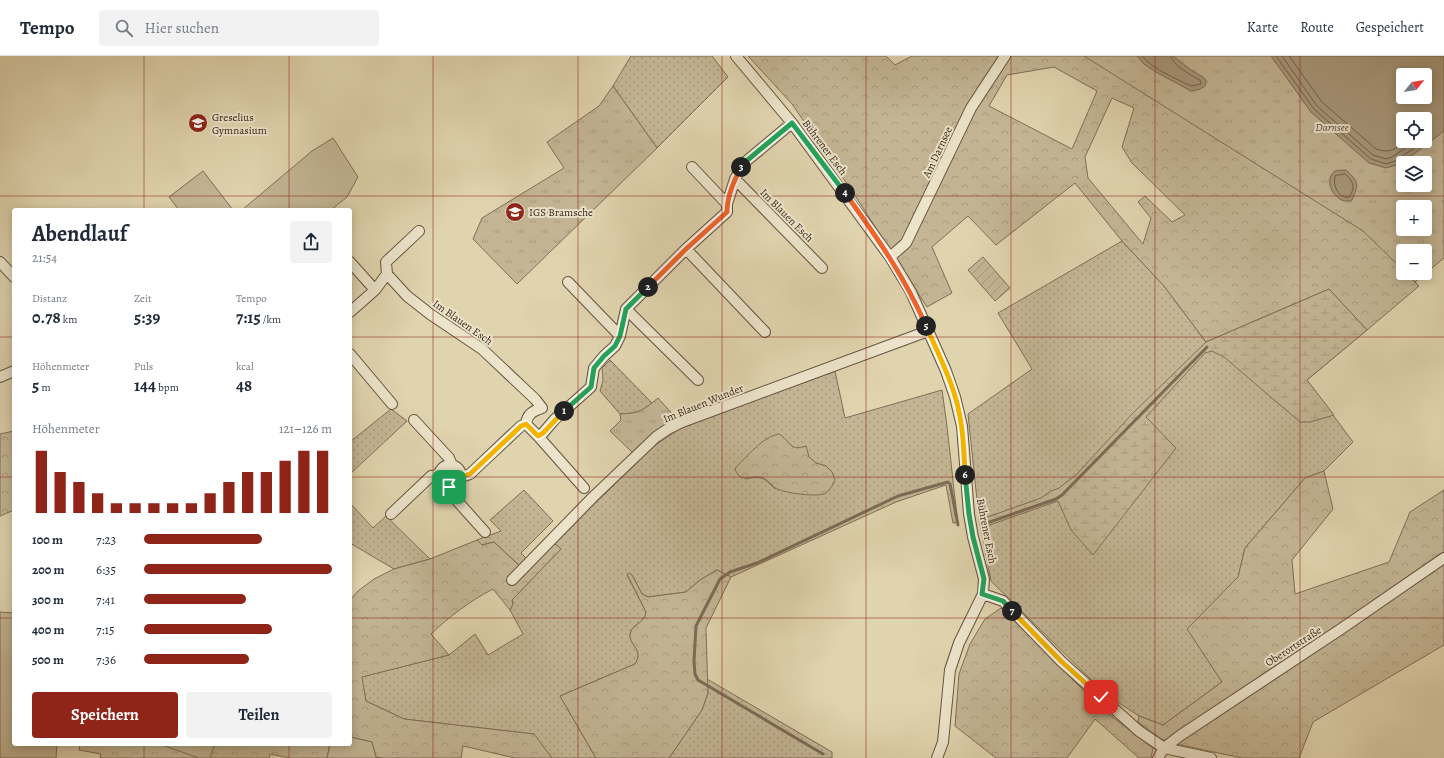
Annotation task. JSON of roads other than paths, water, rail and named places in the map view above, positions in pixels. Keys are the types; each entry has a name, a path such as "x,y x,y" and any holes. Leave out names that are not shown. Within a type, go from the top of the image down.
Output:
{"street":[{"name":"Bührener Esch","path":"736,56 792,123 890,257 911,292 956,397 962,426 969,514 973,537 984,579 982,594 959,643 950,670 943,742 937,758"},
{"name":"Am Darnsee","path":"890,257 906,243 971,108 1005,56"},
{"path":"538,436 591,387 594,368 615,346 620,336 626,309 686,249 727,212 727,204 735,179 744,163 792,123"},
{"path":"692,167 727,204"},
{"name":"Im Blauen Esch","path":"735,179 822,268"},
{"path":"352,310 374,290 387,274 386,262 419,231"},
{"path":"686,249 765,332"},
{"path":"0,262 12,275"},
{"path":"352,264 374,290"},
{"name":"Im Blauen Esch","path":"387,274 407,296 430,314 482,349 535,399 542,408 556,419"},
{"path":"568,282 620,336"},
{"path":"626,309 698,380"},
{"name":"Im Blauen Wunder","path":"512,580 593,497 656,437 668,429 682,422 928,331"},
{"path":"352,356 392,404"},
{"path":"0,377 12,372"},
{"path":"526,424 528,416 532,412 542,408"},
{"path":"414,420 449,458 452,465 458,469 461,477"},
{"path":"526,424 584,488"},
{"path":"452,465 444,467 439,474 441,483 449,487 457,485 461,477 470,474 521,426 526,424"},
{"path":"391,514 431,476 439,474"},
{"path":"449,487 450,494 484,532"},
{"name":"Oberortstraße","path":"1158,758 1164,748 1181,735 1342,630 1444,558"},
{"path":"982,594 1003,601 1062,662 1139,731 1164,748 1211,758"}],"water":[{"path":"1137,56 1173,56 1203,77 1206,81 1205,86 1191,91 1154,71 1144,64"},
{"name":"Darnsee","path":"1271,56 1444,56 1444,131 1432,140 1432,112 1396,112 1396,148 1422,148 1411,156 1396,156 1396,165 1386,168 1369,163 1311,112"},
{"path":"1338,170 1346,170 1355,181 1357,187 1352,200 1347,201 1337,197 1331,189 1330,184 1330,179 1334,172"}],"waterway":[{"path":"981,525 1056,499 1062,495 1207,347"},
{"path":"823,754 698,680 695,674 694,661 696,626 720,579 730,572 757,563 898,496 948,482 950,484 958,525"}],"place":[{"name":"Greselius Gymnasium","path":"198,123"},
{"name":"IGS Bramsche","path":"515,212"}]}
